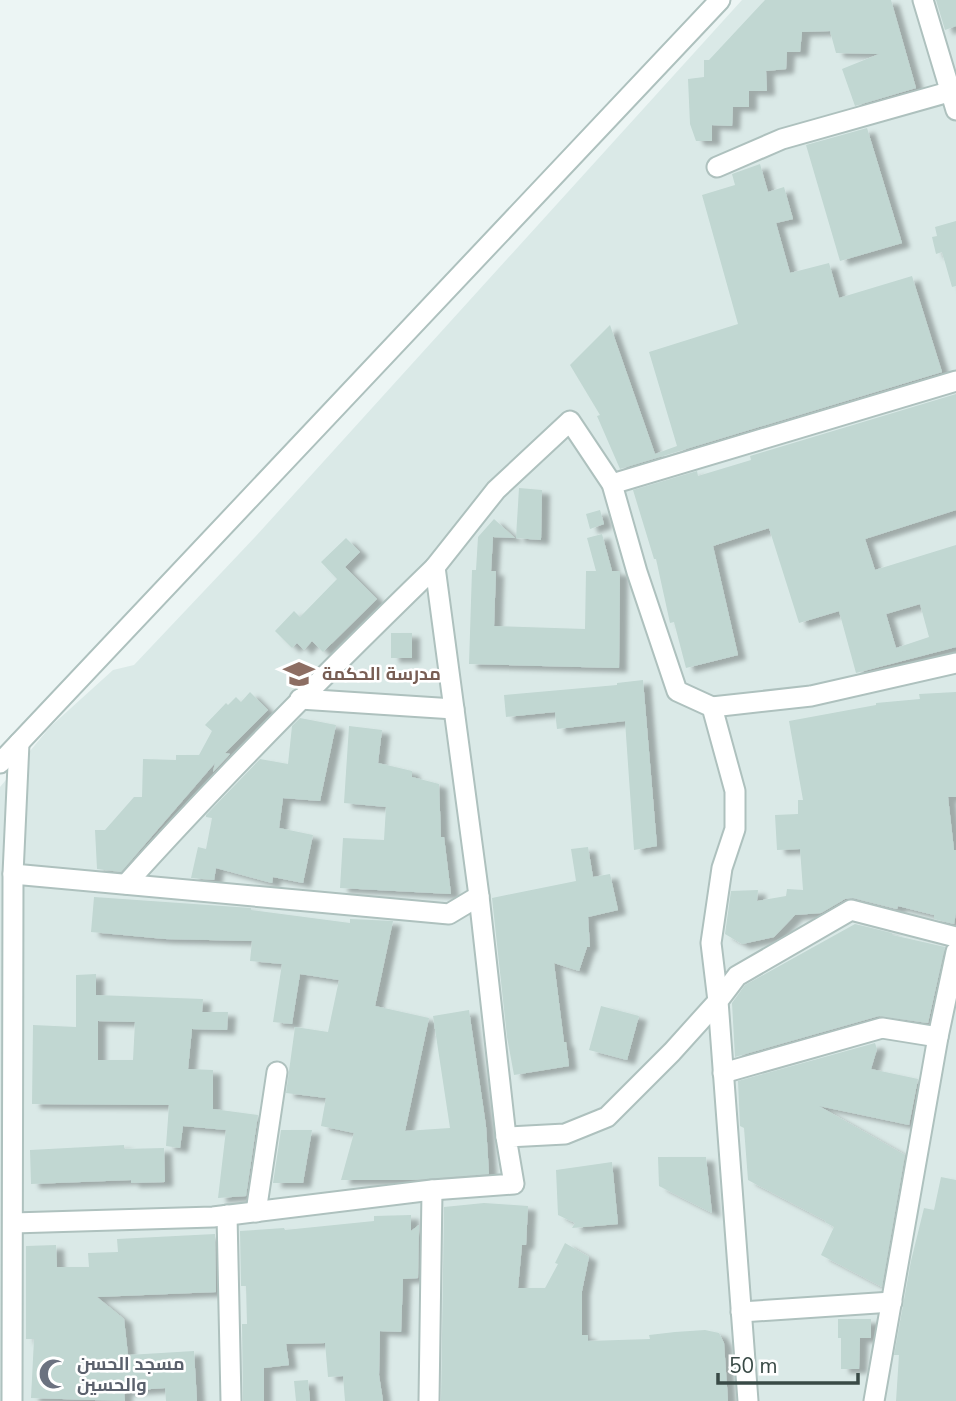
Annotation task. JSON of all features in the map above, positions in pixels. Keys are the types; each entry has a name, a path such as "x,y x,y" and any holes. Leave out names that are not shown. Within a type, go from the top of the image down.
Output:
{"street":[{"path":"0,764 720,0"},
{"path":"717,167 782,139 954,97 923,0"},
{"path":"612,484 956,381"},
{"path":"126,884 197,805 300,699 435,567 496,489 570,421 612,484 637,572 677,691 712,707 811,696 956,663"},
{"path":"13,1223 227,1215 432,1190 514,1184 435,567"},
{"path":"300,699 454,709"},
{"path":"712,707 735,791 735,829 722,868 711,943 718,1001 748,1401"},
{"path":"12,1401 6,1353 13,1223 13,874 19,743"},
{"path":"13,874 449,914 479,896"},
{"path":"506,1137 565,1134 607,1117 672,1052 737,976 851,910 956,937"},
{"path":"874,1401 938,1037 956,952"},
{"path":"723,1073 882,1028 938,1037"},
{"path":"256,1212 277,1072"},
{"path":"429,1401 432,1190"},
{"path":"227,1215 231,1401"},
{"path":"741,1312 892,1302"}],"shaded area":[{"path":"742,0 956,0 956,1401 0,1401 0,787 50,727 113,670 134,665 256,536"}],"building":[{"path":"765,0 891,0 916,88 855,106 842,69 879,54 836,53 830,31 802,32 800,52 787,52 786,69 766,71 767,91 749,91 749,107 733,107 732,126 712,125 712,141 696,141 690,124 688,79 704,77 704,60 709,60"},
{"path":"936,0 956,0 956,26 945,30"},
{"path":"867,128 902,243 840,261 806,145"},
{"path":"760,164 768,192 784,187 793,219 776,223 790,273 829,263 839,298 912,276 942,372 620,469 597,416 600,415 570,365 610,325 655,454 677,446 649,352 738,324 702,195 735,185 732,174"},
{"path":"956,221 956,286 952,287 942,252 936,254 932,237 937,236 935,227"},
{"path":"956,394 956,510 865,539 875,570 956,545 956,647 856,673 839,611 799,623 769,528 713,546 738,655 686,668 674,622 670,623 656,559 633,490 697,471 698,476 751,460 750,456","holes":["920,604 929,637 896,648 886,614"]},
{"path":"519,488 542,490 541,540 516,538"},
{"path":"600,510 604,524 590,529 586,514"},
{"path":"494,519 515,538 493,537 491,571 496,571 494,626 585,629 586,571 596,571 587,538 602,534 612,571 620,571 619,668 469,664 472,570 476,570 478,537"},
{"path":"346,538 360,552 345,567 377,599 323,652 312,641 304,650 297,643 292,648 275,631 294,611 300,617 337,579 321,562"},
{"path":"391,633 412,633 412,658 391,658"},
{"path":"643,680 657,846 634,850 625,721 557,729 555,712 506,717 504,695 617,685"},
{"path":"250,692 268,710 225,753 230,754 213,772 215,763 121,872 97,869 95,830 105,830 134,797 142,797 143,759 176,760 176,755 199,755 212,731 205,725 226,703 228,705 236,697 241,702"},
{"path":"956,692 956,797 948,797 956,850 954,924 934,919 934,915 853,898 845,899 821,913 795,915 774,937 742,944 725,934 731,891 758,890 757,901 786,896 787,889 803,890 800,849 777,850 775,815 798,814 798,800 803,800 789,721 876,703 920,699 919,694"},
{"path":"300,718 336,725 320,801 283,798 279,828 313,835 303,883 273,877 272,883 216,868 214,880 191,878 198,847 206,849 212,818 206,815 260,759 288,764 292,726"},
{"path":"349,726 382,730 378,763 412,771 412,777 439,784 441,837 444,837 451,894 340,888 343,838 384,840 386,807 344,803"},
{"path":"588,847 593,877 610,874 618,910 588,917 590,947 587,947 579,971 554,963 569,1066 514,1075 507,1037 492,898 576,881 571,849"},
{"path":"94,897 251,908 350,923 350,919 393,921 375,1006 429,1018 405,1131 450,1128 433,1016 469,1010 486,1126 489,1174 413,1180 341,1180 354,1133 321,1126 326,1098 286,1093 295,1027 328,1032 339,980 300,974 292,1024 273,1022 282,964 250,961 252,941 165,939 91,932"},
{"path":"855,924 945,947 928,1023 879,1016 735,1057 732,1003 745,985"},
{"path":"96,974 96,995 203,999 202,1012 228,1012 227,1030 192,1029 188,1069 213,1070 213,1109 258,1115 246,1196 218,1198 226,1130 183,1126 180,1148 166,1146 169,1105 32,1104 33,1025 76,1027 76,975","holes":["98,1021 135,1022 133,1060 98,1060"]},
{"path":"601,1006 639,1016 627,1060 589,1050"},
{"path":"875,1043 877,1049 871,1069 918,1079 909,1125 819,1106 905,1155 882,1287 821,1255 834,1227 748,1180 744,1128 740,1126 738,1081"},
{"path":"281,1130 312,1130 303,1183 273,1183"},
{"path":"124,1145 124,1149 164,1148 165,1182 131,1183 131,1180 31,1184 30,1150"},
{"path":"658,1157 706,1157 712,1213 659,1186"},
{"path":"612,1162 618,1224 572,1228 575,1223 558,1215 556,1170"},
{"path":"941,1177 956,1180 956,1401 896,1401 899,1355 894,1355 911,1261 924,1208 934,1210"},
{"path":"484,1203 528,1206 526,1245 522,1245 518,1288 545,1288 558,1264 555,1263 565,1243 589,1257 582,1291 582,1335 588,1335 588,1341 650,1339 649,1335 705,1330 719,1333 724,1343 728,1401 441,1401 444,1207"},
{"path":"411,1215 411,1231 419,1225 418,1278 403,1279 401,1332 380,1331 379,1375 383,1401 345,1401 343,1376 328,1377 325,1343 286,1344 289,1365 264,1368 264,1401 243,1401 242,1324 247,1324 246,1286 241,1286 240,1231 285,1230 374,1221 374,1216"},
{"path":"215,1234 216,1292 97,1297 124,1319 128,1355 194,1351 197,1401 166,1401 165,1388 124,1391 125,1401 31,1398 34,1339 26,1339 26,1246 56,1245 57,1267 89,1267 88,1253 118,1252 117,1239"},
{"path":"838,1319 871,1319 871,1338 860,1338 859,1369 841,1369"},
{"path":"308,1380 310,1401 296,1401 294,1381"}],"place":[{"name":"مدرسة الحكمة","path":"299,674"},
{"name":"مسجد الحسن والحسين","path":"54,1374"}]}
